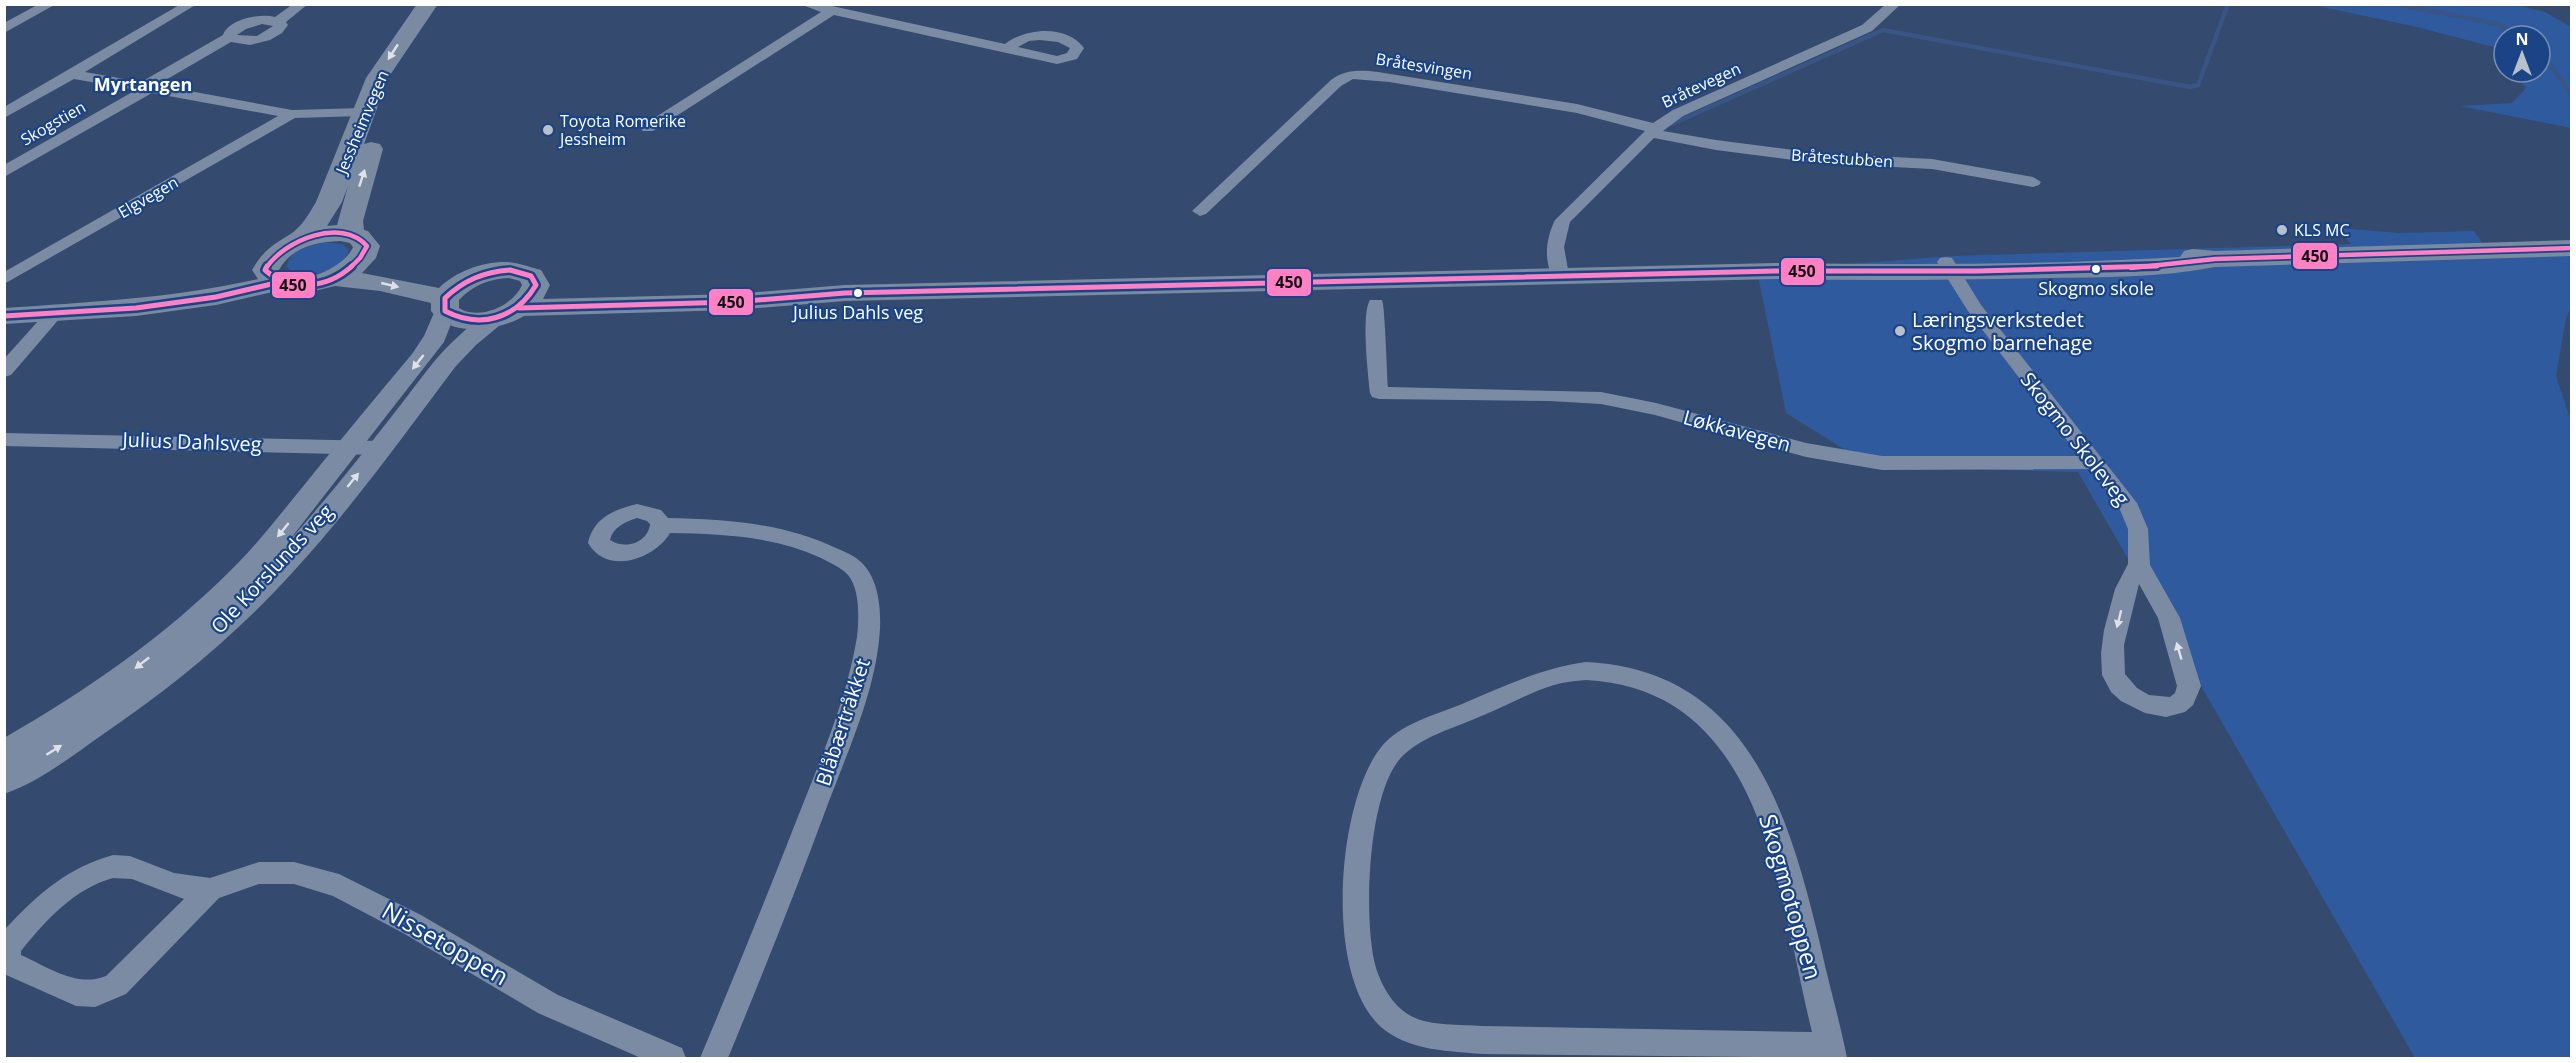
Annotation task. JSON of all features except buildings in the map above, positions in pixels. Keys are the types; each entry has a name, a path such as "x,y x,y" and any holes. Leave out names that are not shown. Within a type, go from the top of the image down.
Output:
{"main road":[{"name":"Jessheimvegen","path":"299,241 318,221 329,202 377,78 428,4"},
{"name":"Jessheimvegen","path":"359,243 350,221 353,206 396,80 448,4"},
{"path":"5,316 117,310 216,297 272,272 286,247 327,234 359,243 398,268 451,296"},
{"path":"272,272 296,286 333,278 356,266 359,243"},
{"path":"451,296 454,317 469,321 518,305 745,301 845,293 1560,275 1775,271 1833,274 1950,267 2124,268 2189,264 2215,259 2571,248"},
{"path":"333,278 380,283 451,296 492,271 510,270 531,276 536,285 518,305"}],"street":[{"path":"4,29 50,4"},
{"path":"4,114 190,4"},
{"name":"Skogstien","path":"4,172 230,37 242,41 262,38 279,30 281,25 277,22 302,4"},
{"path":"806,4 1006,50"},
{"name":"Bråtevegen","path":"1560,275 1553,245 1563,220 1653,131 1678,113 1867,28 1895,4"},
{"path":"648,128 832,11"},
{"path":"72,74 292,114 362,112"},
{"name":"Bråtesvingen","path":"1200,211 1336,83 1344,76 1354,74 1404,79 1435,86 1594,110 1653,131"},
{"name":"Elgvegen","path":"4,279 292,114"},
{"name":"Bråtestubben","path":"1653,131 1716,145 1817,158 1932,164 2033,182"},
{"name":"Skogmo Skoleveg","path":"1950,267 1974,307 2096,462 2135,518 2140,543 2139,565 2169,618 2189,686 2188,697 2180,705 2164,708 2141,703 2126,692 2115,678 2112,663 2113,644 2128,580 2139,565"},
{"name":"Ole Korslunds veg","path":"4,754 80,708 192,624 267,549 435,339 443,323 451,296"},
{"name":"Løkkavegen","path":"1376,304 1379,393 1549,395 1601,398 1656,409 1806,450 1882,463 2096,462"},
{"name":"Ole Korslunds veg","path":"4,781 94,725 158,679 214,632 293,553 454,354 483,327 518,305"},
{"path":"4,370 54,314"},
{"name":"Julius Dahlsveg","path":"4,439 379,448"},
{"name":"Blåbærtråkket","path":"662,525 717,526 768,533 820,548 856,570 867,599 868,634 862,669 844,730 714,1059"},
{"name":"Skogmotoppen","path":"1598,672 1628,676 1655,684 1683,700 1708,720 1735,748 1763,803 1794,889 1832,1052 1482,1040 1428,1035 1395,1022 1373,996 1359,955 1357,892 1364,821 1375,782 1391,753 1417,734 1526,687 1563,674 1598,672"},
{"name":"Nissetoppen","path":"210,890 171,885 129,867 100,870 70,884 21,930 7,947 8,962 76,993 95,994 116,985 210,890 259,873 294,873 339,886 412,924 548,1004 672,1059"}],"shaded area":[{"path":"2245,5 2517,5 2545,12 2571,27 2571,128 2460,106 2512,103 2526,88 2523,84 2552,84 2552,24 2492,24 2492,47 2417,27 2318,6"},
{"path":"2337,228 2400,233 2474,231 2486,248 2571,246 2571,307 2566,319 2556,376 2572,424 2571,1058 2415,1058 2078,472 1871,466 1786,413 1757,271 1953,256 2351,244"},
{"path":"325,242 342,244 349,250 339,264 331,269 312,274 294,272 287,267 291,256 296,252"}],"waterway":[{"path":"1672,124 1883,30 2190,87 2198,85 2228,4"},
{"path":"2396,4 2497,24"},
{"path":"2552,68 2572,95"}],"transit line":[{"name":"450","path":"340,233 359,237 367,246 360,258 336,277 305,286 290,285 276,280 265,270 279,253 297,242 307,238 340,233"},
{"name":"450","path":"519,308 734,302 845,293 1775,271 2110,269 2152,267 2215,259 2572,248"},
{"name":"450","path":"510,270 531,276 536,285 529,297 509,313 483,321 457,317 445,311 445,298 459,286 483,274 510,270"},
{"name":"450","path":"4,316 136,308 216,297 276,283"}],"place":[{"name":"Toyota Romerike Jessheim","path":"548,130"},
{"name":"KLS MC","path":"2282,230"},
{"name":"Skogmo skole","path":"2096,269"},
{"name":"Julius Dahls veg","path":"858,293"},
{"name":"Læringsverkstedet Skogmo barnehage","path":"1900,331"}],"district":[{"name":"Myrtangen","path":"143,85"}]}
